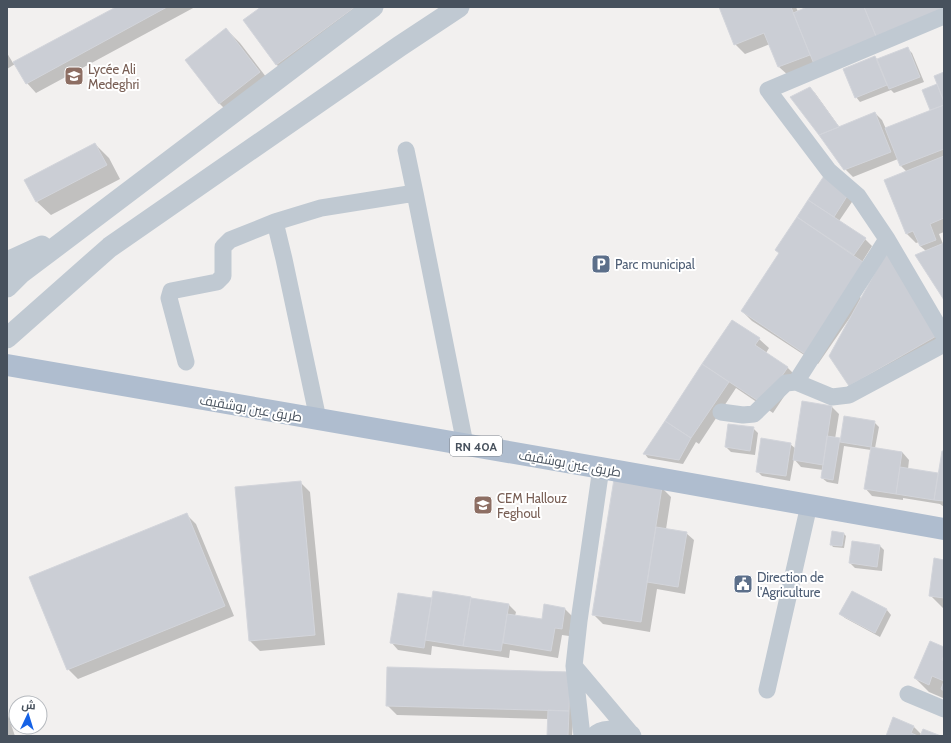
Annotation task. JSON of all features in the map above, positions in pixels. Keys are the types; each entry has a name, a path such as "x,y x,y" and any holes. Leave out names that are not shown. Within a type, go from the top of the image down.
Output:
{"main road":[{"name":"طريق عين بوشقيف","path":"7,366 465,444 944,529"}],"street":[{"path":"7,287 20,274 373,7"},
{"path":"7,338 110,248 400,46 459,7"},
{"path":"944,16 768,90 829,171 858,196 887,239 944,336"},
{"path":"406,150 465,444"},
{"path":"186,362 169,298 171,291 217,282 223,276 223,247 230,240 275,222 321,208 415,193"},
{"path":"275,222 318,419"},
{"path":"7,262 83,227"},
{"path":"796,382 887,239"},
{"path":"721,412 744,415 754,414 786,383 796,382 832,397 849,395 944,344"},
{"path":"582,736 574,666 601,468"},
{"path":"767,690 809,505"},
{"path":"574,666 632,735"},
{"path":"908,694 944,709"},
{"path":"593,736 597,731 610,729 632,735"}],"building":[{"path":"116,7 167,7 26,84 13,62"},
{"path":"261,7 355,7 276,65 243,20"},
{"path":"719,7 791,7 810,55 778,67 764,33 734,45"},
{"path":"807,7 864,7 877,39 814,64 793,13"},
{"path":"864,7 940,7 941,10 876,36"},
{"path":"226,28 260,72 219,104 185,60"},
{"path":"908,47 920,77 889,89 877,59"},
{"path":"875,56 887,85 855,98 843,69"},
{"path":"944,72 944,102 934,76"},
{"path":"937,84 944,105 930,110 922,90"},
{"path":"810,87 839,127 819,135 790,97"},
{"path":"944,105 944,149 900,166 885,128"},
{"path":"875,112 891,152 844,170 819,135"},
{"path":"95,143 107,165 36,202 24,180"},
{"path":"944,156 944,218 930,224 936,240 920,246 913,231 906,234 884,180"},
{"path":"824,176 849,193 834,217 808,200"},
{"path":"808,200 866,238 854,255 797,217"},
{"path":"797,217 863,262 808,356 741,311 779,253 775,250"},
{"path":"944,243 944,300 915,255"},
{"path":"888,249 938,335 849,386 829,356"},
{"path":"732,320 760,338 755,345 788,367 763,404 702,364"},
{"path":"702,364 729,382 691,438 665,421"},
{"path":"802,401 832,406 823,465 793,460"},
{"path":"844,416 875,421 871,447 840,442"},
{"path":"665,421 691,438 679,460 643,454"},
{"path":"728,424 754,427 750,451 725,447"},
{"path":"827,436 840,438 833,480 821,478"},
{"path":"761,438 791,443 786,476 756,472"},
{"path":"871,447 902,452 896,494 864,489"},
{"path":"942,451 944,451 944,501 934,500"},
{"path":"900,467 938,473 934,500 896,494"},
{"path":"614,479 662,487 641,622 592,615"},
{"path":"301,481 315,635 249,641 235,487"},
{"path":"187,513 225,606 67,670 29,577"},
{"path":"656,527 687,532 678,587 647,582"},
{"path":"832,531 844,533 842,546 830,545"},
{"path":"852,541 880,545 877,567 849,563"},
{"path":"934,558 944,560 944,598 929,596"},
{"path":"433,591 471,597 463,646 425,640"},
{"path":"852,591 887,609 875,633 839,614"},
{"path":"398,593 432,598 424,648 390,643"},
{"path":"471,598 509,604 501,651 463,646"},
{"path":"544,604 565,608 562,629 555,628 551,651 503,643 507,614 542,619"},
{"path":"930,641 944,647 944,655 942,660 944,660 944,681 932,676 929,685 914,678"},
{"path":"387,667 570,672 569,711 386,706"},
{"path":"944,681 944,691 941,689"},
{"path":"548,710 569,711 568,736 547,736"},
{"path":"893,717 914,726 911,733 918,736 886,736"},
{"path":"923,729 941,736 920,736"}],"place":[{"name":"Lycée Ali Medeghri","path":"74,76"},
{"name":"Parc municipal","path":"601,264"},
{"name":"CEM Hallouz Feghoul","path":"483,505"},
{"name":"Direction de l'Agriculture","path":"743,584"}]}
